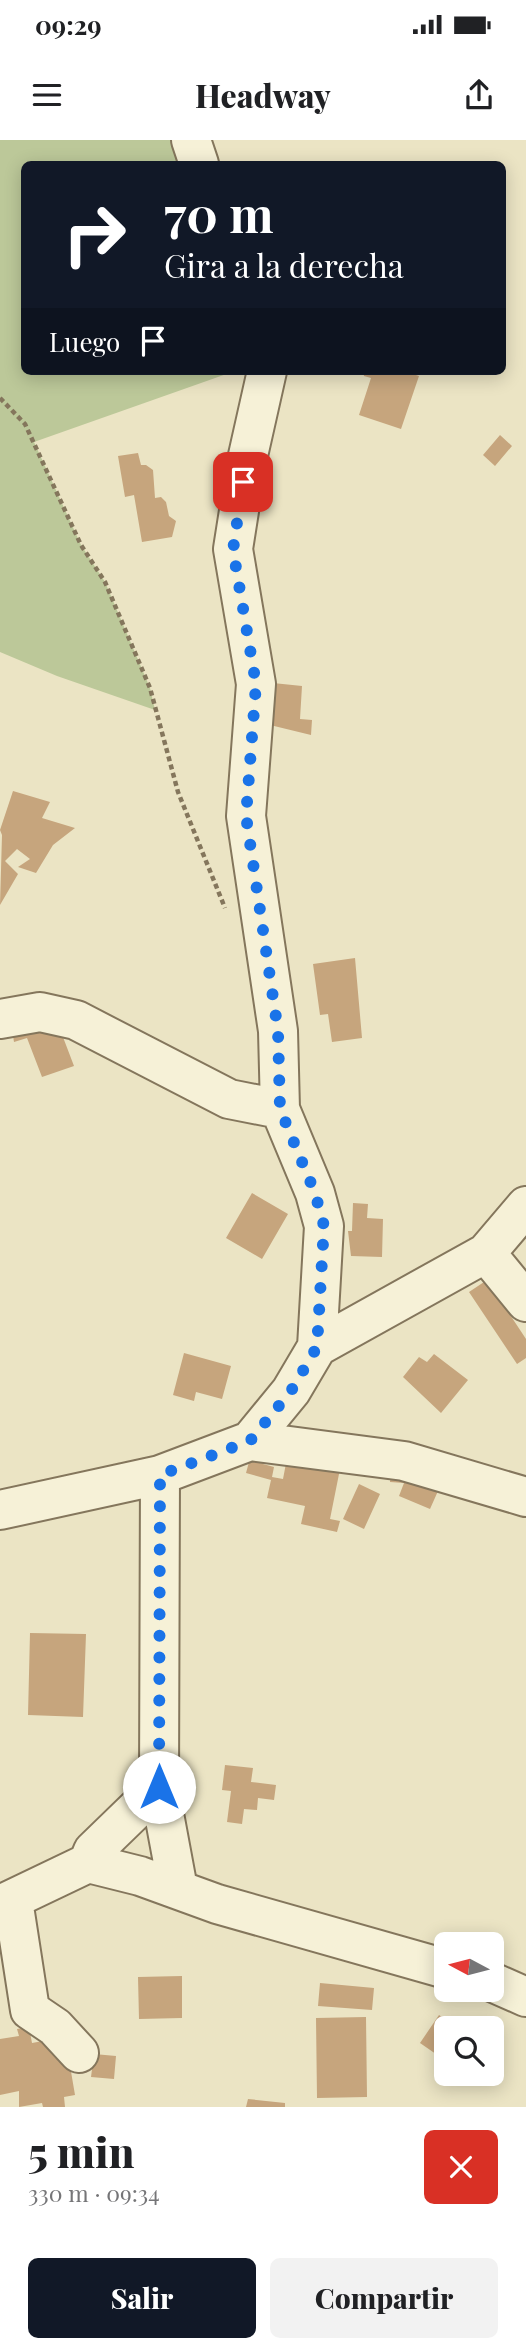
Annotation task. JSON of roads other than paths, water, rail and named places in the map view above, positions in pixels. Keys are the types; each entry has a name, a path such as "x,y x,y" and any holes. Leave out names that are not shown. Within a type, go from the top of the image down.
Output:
{"street":[{"path":"191,140 198,161"},
{"path":"250,1441 291,1391 317,1347 324,1226 315,1193 280,1109 278,1031 246,816 256,684 233,550 247,460 266,375"},
{"path":"0,1019 40,1012 76,1020 229,1100 280,1109"},
{"path":"317,1347 486,1253 526,1206"},
{"path":"486,1253 526,1302"},
{"path":"0,1510 160,1475 250,1441 404,1461 526,1497"},
{"path":"160,1475 159,1787 178,1889"},
{"path":"88,1863 93,1851 159,1787"},
{"path":"79,2053 55,2027 15,2013 6,1902 88,1863 140,1876 216,1904 434,1966"},
{"path":"504,1987 526,1997"}]}
